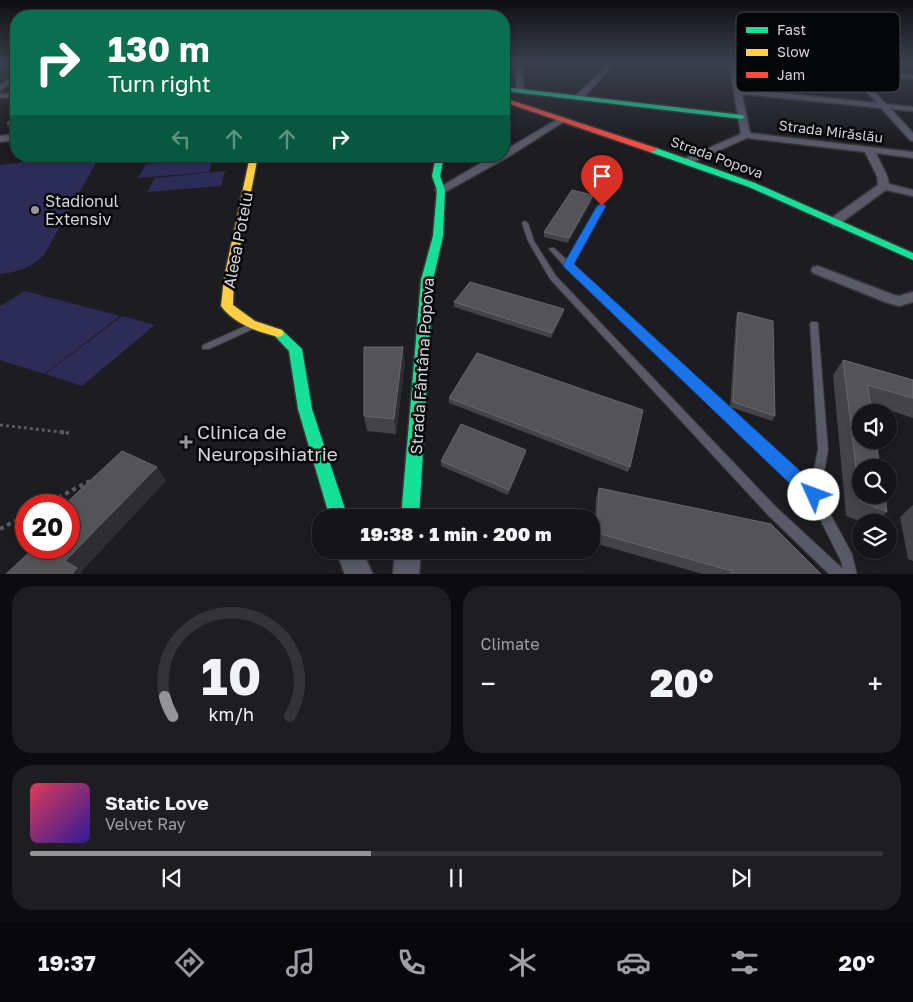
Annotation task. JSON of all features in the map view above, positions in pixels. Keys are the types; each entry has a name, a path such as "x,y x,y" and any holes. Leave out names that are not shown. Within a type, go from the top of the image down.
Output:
{"street":[{"path":"510,90 742,117"},
{"path":"578,98 586,90"},
{"path":"687,161 746,135 737,92 913,109"},
{"path":"871,92 913,138"},
{"name":"Strada Popova","path":"510,102 687,161 752,186 913,257"},
{"path":"510,150 564,119"},
{"name":"Strada Mirăslău","path":"746,135 913,155"},
{"path":"869,150 882,176 884,186"},
{"name":"Aleea Potelu","path":"253,162 229,278 227,306 240,319 253,326 282,334 295,349 305,409 336,509"},
{"name":"Strada Fântâna Popova","path":"411,509 427,280 438,236 441,190 436,176 439,162"},
{"path":"441,190 490,162"},
{"path":"834,222 884,186 913,193"},
{"path":"818,270 890,299 899,301 913,297"},
{"path":"352,559 360,574"},
{"path":"406,574 407,559"}],"lane":[{"path":"568,265 602,206"},
{"path":"525,223 531,241 552,278 772,511 840,574"},
{"path":"552,249 814,495 847,559 852,574"},
{"path":"814,324 823,450 814,495"},
{"path":"206,347 253,326"}],"path":[{"path":"0,425 69,433"},
{"path":"66,494 99,477"},
{"path":"0,529 15,521"}],"shaded area":[{"name":"Stadionul Extensiv","path":"27,162 96,162 44,255 24,269 0,274 0,165"},
{"path":"212,162 209,172 138,178 146,164"},
{"path":"225,171 221,186 147,192 155,178"},
{"path":"25,291 120,316 44,374 0,360 0,306"},
{"path":"122,316 155,325 82,386 45,374"}],"building":[{"path":"572,190 593,195 569,238 544,232"},
{"path":"470,282 564,309 552,333 454,302"},
{"path":"738,312 773,321 775,416 733,402"},
{"path":"364,347 403,347 394,419 364,416"},
{"path":"477,353 643,410 630,467 449,398"},
{"path":"843,360 913,380 913,398 867,385 871,404 852,404 852,435"},
{"path":"461,424 526,450 509,490 441,461"},
{"path":"854,449 877,449 879,459 855,459"},
{"path":"122,451 157,467 80,546 80,494 76,494"},
{"path":"599,488 771,524 821,574 731,574 732,571 600,534"},
{"path":"867,504 886,504 887,512"},
{"path":"22,559 67,559 65,561 77,568 72,574 6,574"}],"traffic: fast":[{"path":"511,90 742,117"},
{"path":"653,150 752,185 913,257"},
{"path":"411,509 427,280 438,236 441,190 436,176 439,162"},
{"path":"278,333 295,349 305,409 336,509"}],"traffic: slow":[{"path":"253,162 229,278 227,306 239,317 251,324 278,333"}],"traffic: jam":[{"path":"510,102 653,150"}],"place":[{"name":"Stadionul Extensiv","path":"35,210"},
{"name":"Clinica de Neuropsihiatrie","path":"186,442"}],"route":[{"path":"602,206 568,265 814,495"}]}
